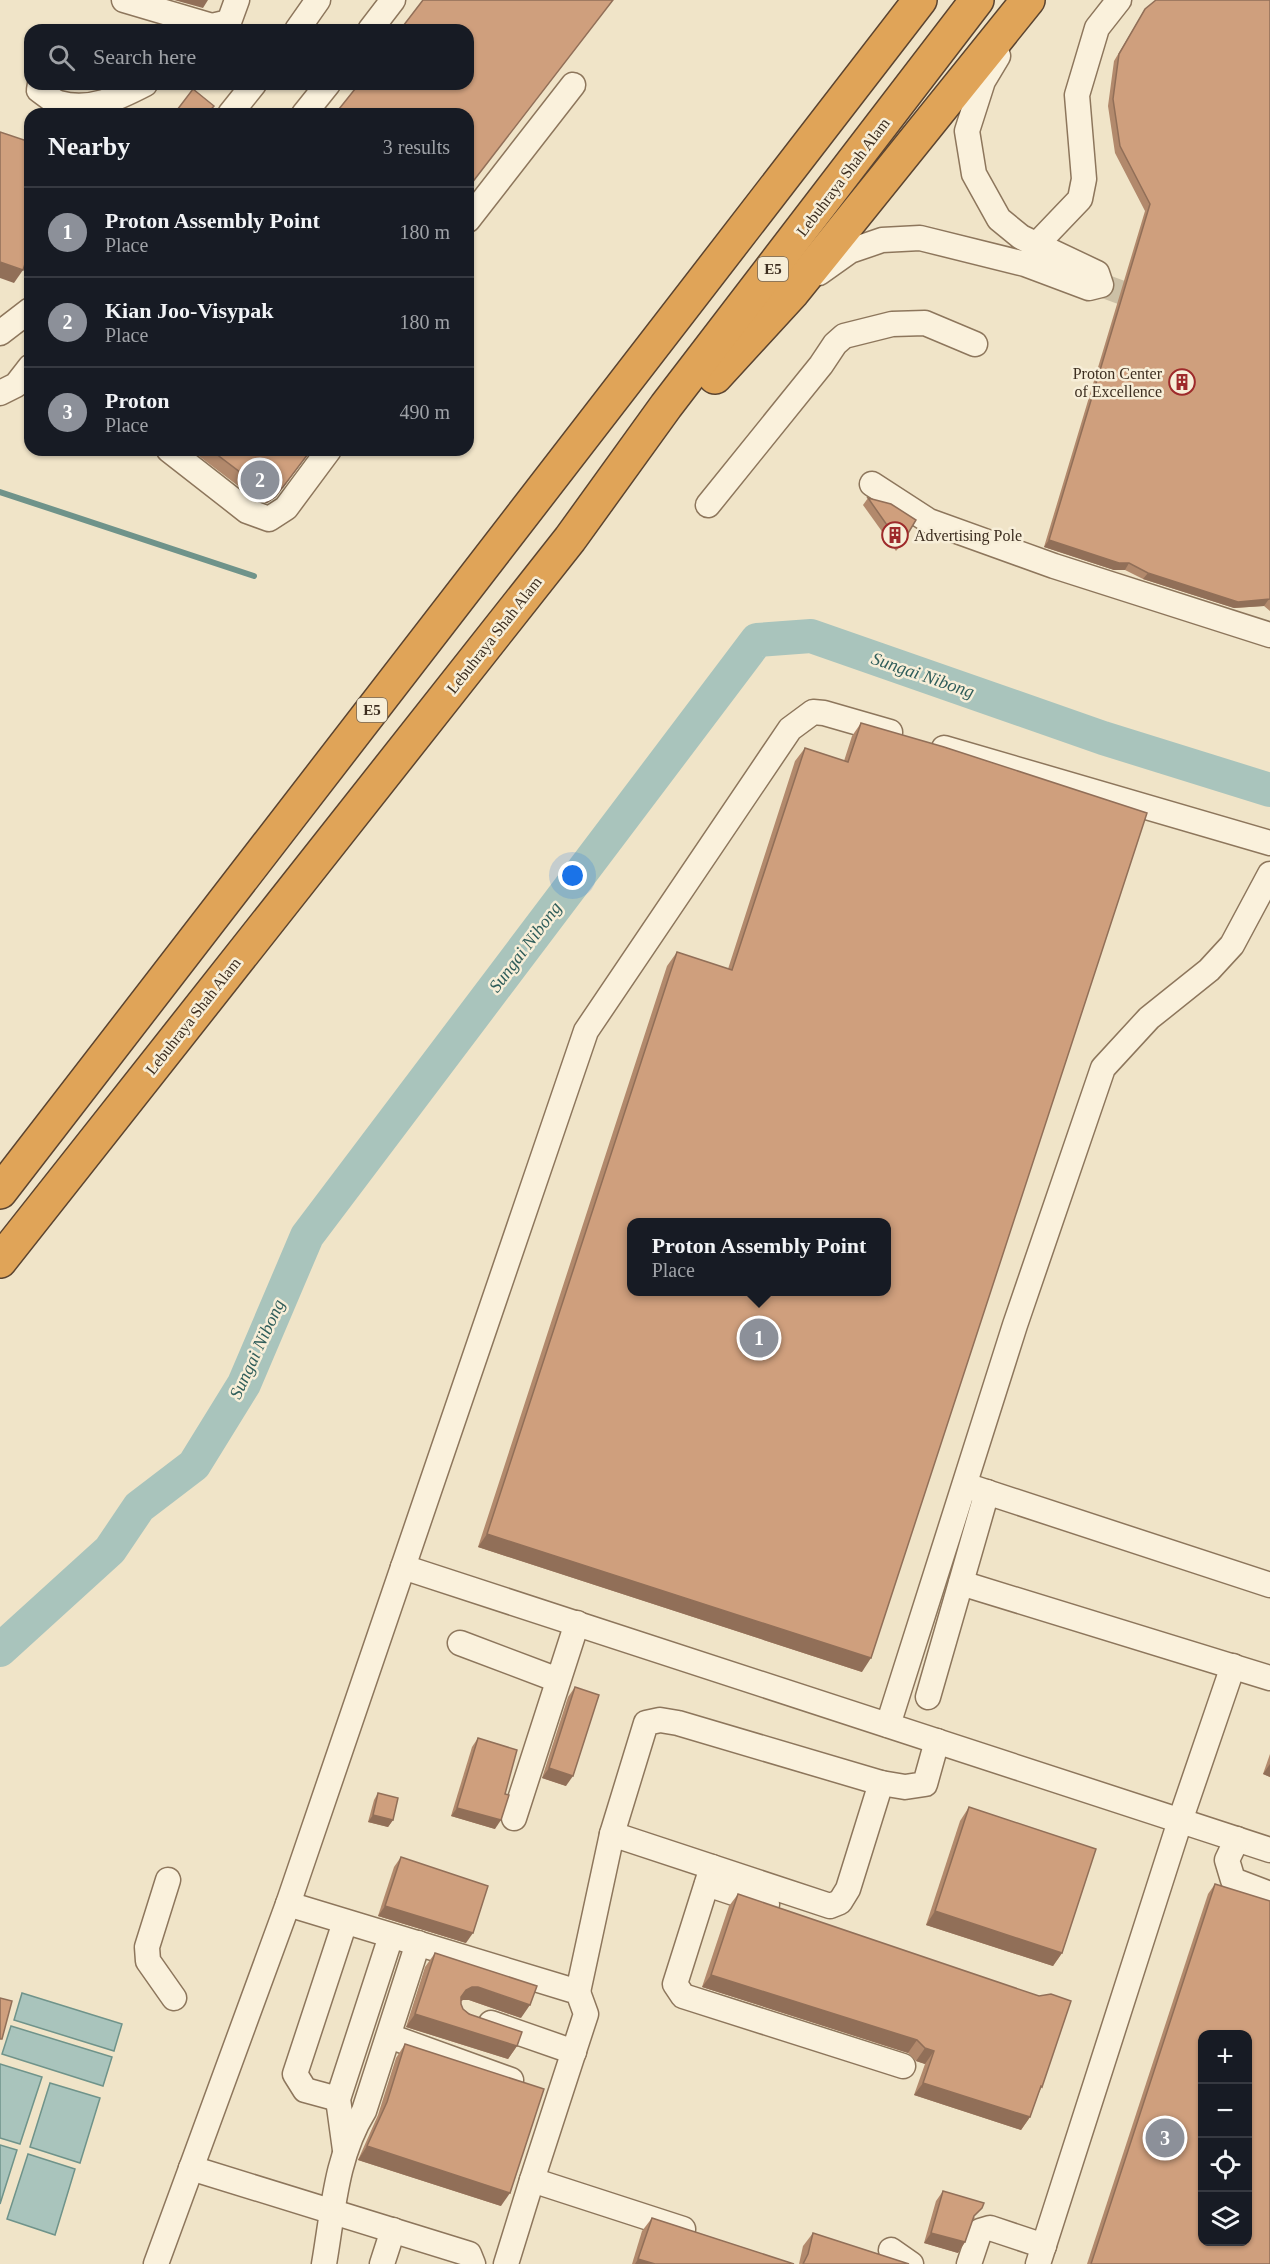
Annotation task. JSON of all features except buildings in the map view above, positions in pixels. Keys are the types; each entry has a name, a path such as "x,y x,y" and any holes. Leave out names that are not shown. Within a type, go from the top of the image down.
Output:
{"highway":[{"name":"E5","path":"0,1192 920,0"},
{"name":"Lebuhraya Shah Alam","path":"0,1261 570,539 666,406 977,0"},
{"path":"570,539 644,466 727,362 793,292 1028,0"}],"street":[{"path":"124,0 205,24"},
{"path":"220,24 229,22 237,0"},
{"path":"301,24 318,0"},
{"path":"375,24 393,0"},
{"path":"793,292 850,251 882,240 920,238 1025,264 1089,288 1101,285 1097,273 1021,237 999,219 974,174 967,131 982,81 1033,0"},
{"path":"1037,244 1080,199 1084,179 1077,95 1097,28 1119,0"},
{"path":"474,212 573,84"},
{"path":"39,90 58,103 86,106 111,101 133,90"},
{"path":"234,108 247,90"},
{"path":"309,108 322,90"},
{"path":"0,333 24,315"},
{"path":"708,505 844,336 892,324 925,323 975,344"},
{"path":"0,393 16,385 24,375"},
{"path":"177,456 247,511 268,519 286,508 324,456"},
{"path":"872,484 928,521 1054,566 1270,635"},
{"path":"157,2264 288,1904 586,1031 790,729 813,712 824,713 1270,843"},
{"path":"888,1725 1015,1325 1103,1068 1149,1018 1209,970 1232,945 1270,874"},
{"path":"965,1485 1270,1584"},
{"path":"928,1697 987,1492"},
{"path":"403,1567 1270,1850"},
{"path":"961,1583 1270,1678"},
{"path":"514,1818 577,1623"},
{"path":"460,1643 558,1680"},
{"path":"969,2264 980,2231 990,2228 1041,2255 1180,1821 1233,1666"},
{"path":"506,2264 532,2180 541,2090 574,2052 586,2014 578,1992 612,1834 646,1723 653,1720 678,1723 881,1783 905,1787 926,1784 937,1741"},
{"path":"710,1876 830,1906 840,1902 848,1889 881,1783"},
{"path":"612,1834 831,1926"},
{"path":"1237,1839 1227,1860 1233,1880 1270,1894"},
{"path":"710,1876 675,1984 683,1996 903,2066"},
{"path":"168,1880 147,1947 148,1961 174,1998"},
{"path":"288,1904 578,1992"},
{"path":"338,2099 305,2090 295,2073 345,1922"},
{"path":"345,2150 338,2099 391,1936"},
{"path":"324,2264 345,2150 364,2111 418,1943"},
{"path":"465,2014 574,2052"},
{"path":"389,2036 541,2090"},
{"path":"191,2168 333,2214 393,2230 431,2254 470,2254 473,2264"},
{"path":"532,2180 708,2237"},
{"path":"382,2264 393,2230"},
{"path":"891,2250 911,2264"}],"water":[{"path":"22,1993 122,2024 114,2051 14,2020"},
{"path":"11,2026 112,2057 103,2086 2,2054"},
{"path":"0,2064 42,2077 20,2144 0,2138"},
{"path":"50,2083 100,2098 80,2163 30,2147"},
{"path":"0,2145 17,2150 0,2204"},
{"path":"28,2154 75,2169 55,2235 7,2219"}],"waterway":[{"path":"0,492 254,576"},
{"name":"Sungai Nibong","path":"0,1650 110,1550 139,1507 194,1465 244,1384 307,1236 757,640 811,636 1103,738 1270,790"}],"tunnel":[{"path":"1101,285 1150,303"}],"place":[{"name":"Proton Center of Excellence","path":"1182,382"},
{"name":"Kian Joo-Visypak","path":"260,480"},
{"name":"Advertising Pole","path":"895,535"},
{"name":"Proton Assembly Point","path":"759,1338"},
{"name":"Proton","path":"1165,2138"}]}
